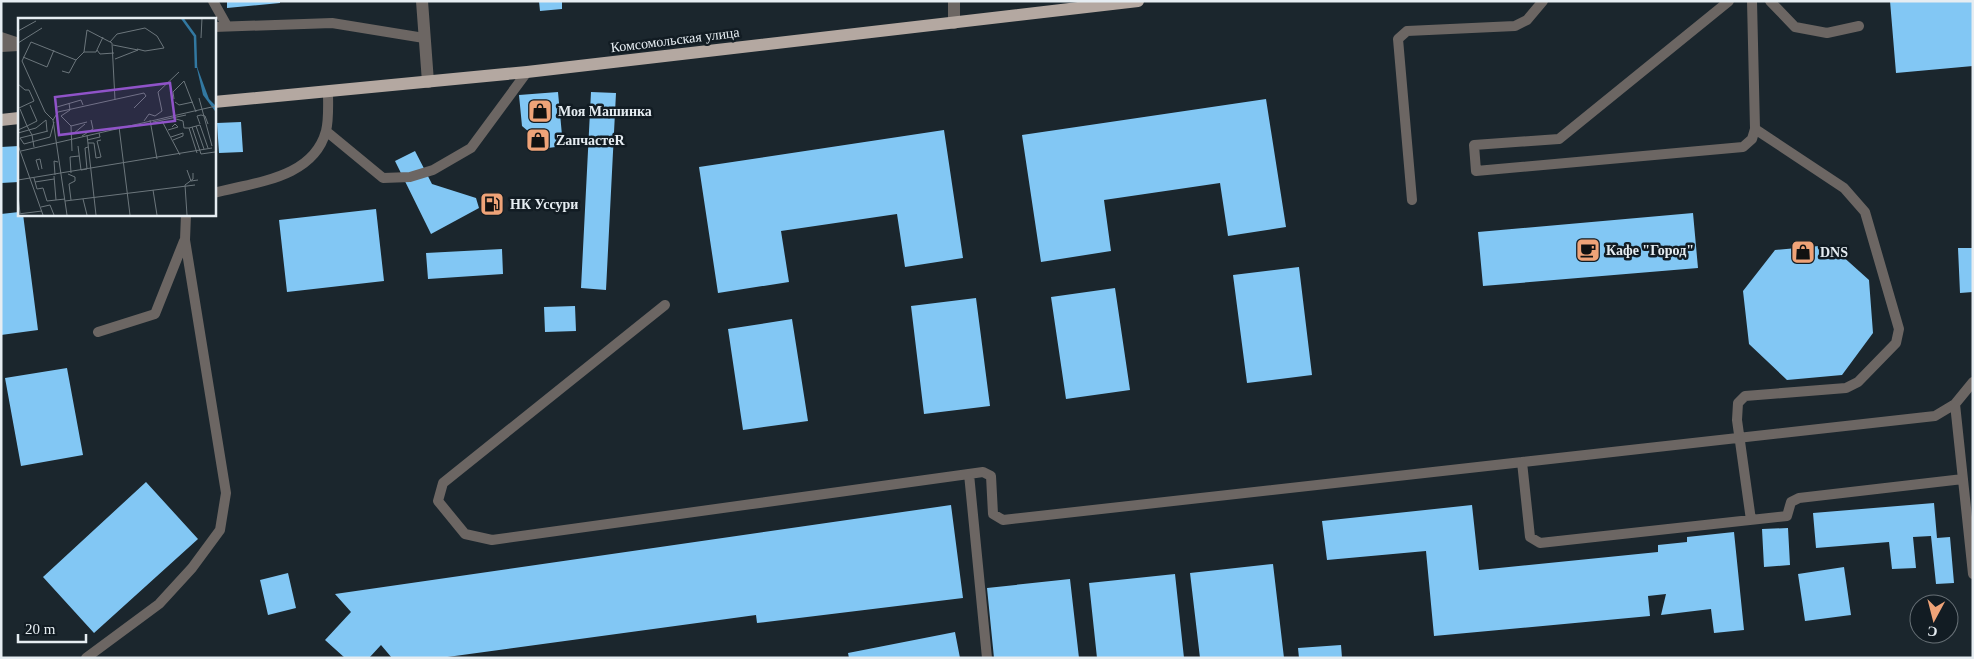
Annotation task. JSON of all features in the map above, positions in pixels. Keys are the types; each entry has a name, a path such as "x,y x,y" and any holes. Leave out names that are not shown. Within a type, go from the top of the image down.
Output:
{"main road":[{"name":"Комсомольская улица","path":"215,102 527,72 1138,1"},
{"path":"1,120 18,118"}],"street":[{"path":"422,1 428,82"},
{"path":"954,1 954,23"}],"lane":[{"path":"213,1 227,26"},
{"path":"1412,200 1398,39 1407,31 1515,26 1526,20 1543,1"},
{"path":"1729,1 1559,139 1474,145 1476,171 1743,147 1752,139 1755,128 1752,1"},
{"path":"1770,1 1795,27 1827,33 1859,26"},
{"path":"215,27 332,23 424,38"},
{"path":"1,37 18,44"},
{"path":"1,47 18,44"},
{"path":"326,131 383,178 410,177 433,170 471,148 527,72"},
{"path":"215,193 295,171 313,157 326,131 328,92"},
{"path":"1752,520 1742,438 1737,420 1738,403 1745,396 1846,388 1858,382 1896,344 1899,329 1865,212 1844,188 1755,128"},
{"path":"86,658 159,604 192,568 220,530 226,493 185,240 186,215"},
{"path":"98,332 155,314 185,240"},
{"path":"665,306 443,483 438,501 465,534 492,540 983,472 991,476 993,514 1003,520 1935,416 1955,404 1973,382"},
{"path":"1955,404 1973,574"},
{"path":"1522,462 1530,537 1540,543 1787,516 1791,502 1799,498 1963,479"},
{"path":"969,474 987,658"}],"building":[{"path":"227,1 280,1 280,3 227,8"},
{"path":"539,1 562,1 562,9 540,11"},
{"path":"1890,1 1973,1 1973,66 1896,73"},
{"name":"Моя Машинка","path":"558,92 563,146 548,148 522,126 519,95"},
{"path":"591,92 616,93 606,290 581,288"},
{"path":"1266,99 1286,227 1228,236 1220,183 1104,200 1111,251 1041,262 1022,135"},
{"path":"241,122 243,152 219,153 217,123"},
{"path":"944,130 963,258 905,267 897,214 781,231 789,282 718,293 699,167"},
{"path":"18,146 18,182 1,183 1,147"},
{"path":"415,151 432,184 476,198 479,208 431,234 395,161"},
{"path":"376,209 384,281 287,292 279,220"},
{"path":"18,212 18,215 23,215 38,330 1,335 1,214"},
{"name":"Кафе \"Город\"","path":"1693,213 1698,268 1483,286 1478,232"},
{"path":"1830,245 1869,280 1873,333 1842,375 1787,380 1749,344 1743,291 1775,250"},
{"path":"1958,248 1973,248 1973,292 1960,293"},
{"path":"502,249 503,274 428,279 426,253"},
{"path":"1299,267 1312,375 1247,383 1233,275"},
{"path":"1115,288 1130,390 1066,399 1051,297"},
{"path":"976,298 990,406 924,414 911,306"},
{"path":"575,306 576,331 545,332 544,307"},
{"path":"792,319 808,421 743,430 728,329"},
{"path":"67,368 83,455 21,466 5,378"},
{"path":"146,482 198,539 94,633 43,577"},
{"path":"1934,503 1937,538 1950,537 1954,583 1936,584 1931,536 1913,537 1916,568 1892,569 1889,542 1816,548 1813,513"},
{"path":"951,505 963,598 757,623 756,615 440,658 392,658 381,645 369,658 345,658 325,640 351,612 335,594"},
{"path":"1472,505 1479,570 1658,552 1658,545 1687,542 1687,537 1734,532 1744,630 1714,633 1711,609 1661,615 1666,594 1648,596 1650,616 1434,636 1426,551 1327,560 1322,521"},
{"path":"1788,528 1790,565 1764,567 1762,529"},
{"path":"1273,564 1284,658 1200,658 1190,573"},
{"path":"1844,567 1851,615 1805,621 1798,574"},
{"path":"288,573 296,608 268,615 260,580"},
{"path":"1175,574 1184,658 1097,658 1089,583"},
{"path":"1070,579 1079,658 994,658 987,588"},
{"path":"955,632 960,658 849,658 848,653"},
{"path":"1341,645 1342,658 1299,658 1298,648"}],"place":[{"name":"Моя Машинка","path":"540,111"},
{"name":"ZапчастеR","path":"538,140"},
{"name":"НК Уссури","path":"492,204"},
{"name":"Кафе \"Город\"","path":"1588,250"},
{"name":"DNS","path":"1803,252"}]}
